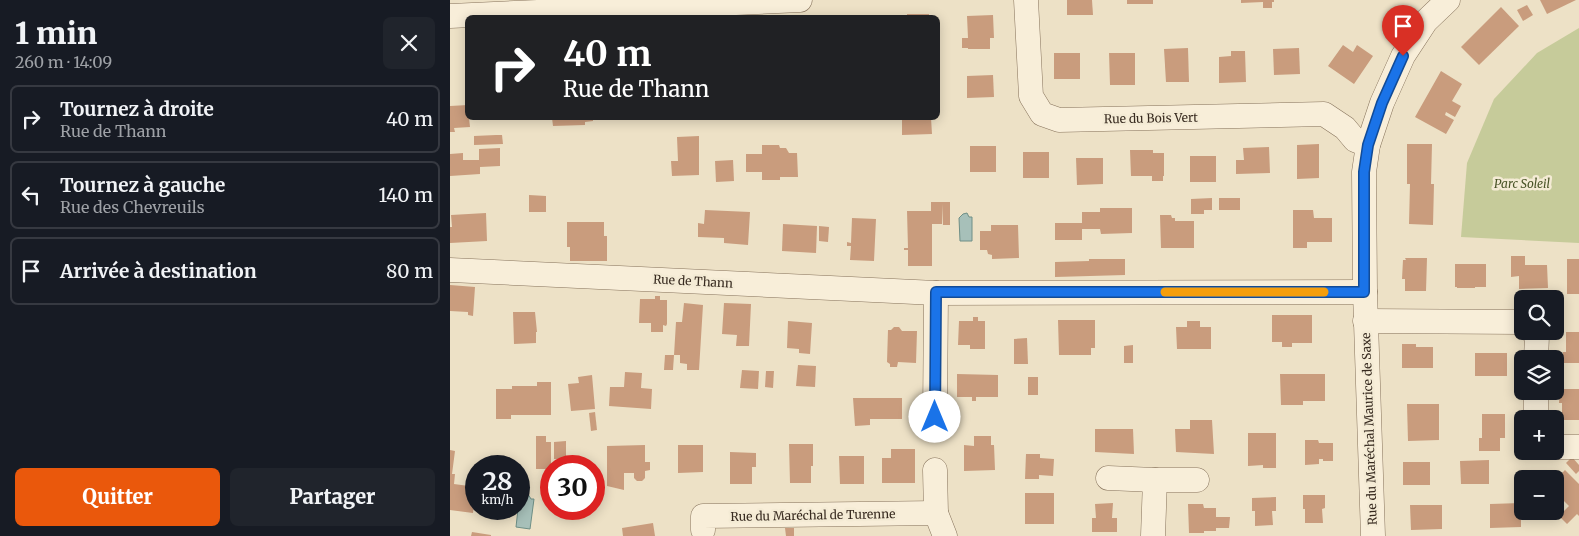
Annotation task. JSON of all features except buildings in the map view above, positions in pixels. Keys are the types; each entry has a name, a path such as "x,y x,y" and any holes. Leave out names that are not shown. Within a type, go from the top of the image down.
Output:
{"street":[{"path":"472,15 800,0"},
{"name":"Rue du Bois Vert","path":"1026,0 1030,96 1042,114 1059,120 1324,114 1345,128 1355,140 1368,145"},
{"name":"Rue du Maréchal Maurice de Saxe","path":"1372,536 1364,292 1364,172 1368,145 1382,103 1403,56 1426,21 1448,0"},
{"path":"450,16 465,15"},
{"name":"Rue de Thann","path":"450,270 936,292 1364,292"},
{"path":"935,417 936,292"},
{"path":"1365,322 1514,321"},
{"path":"1564,447 1579,448"},
{"path":"935,470 936,513 945,536"},
{"path":"1108,478 1197,480"},
{"path":"1153,536 1155,480"},
{"name":"Rue du Maréchal de Turenne","path":"703,530 703,516 936,513"}],"green space":[{"name":"Parc Soleil","path":"1579,28 1579,243 1461,237 1467,163 1494,99 1537,53"}],"water":[{"path":"967,213 969,217 972,217 972,241 960,241 959,218"},
{"path":"530,497 534,499 530,529 516,527 517,520 530,520"}],"slow traffic":[{"path":"1165,292 1324,292"}],"route":[{"path":"935,417 936,292 1364,292 1364,172 1368,145 1382,103 1403,56"}]}
